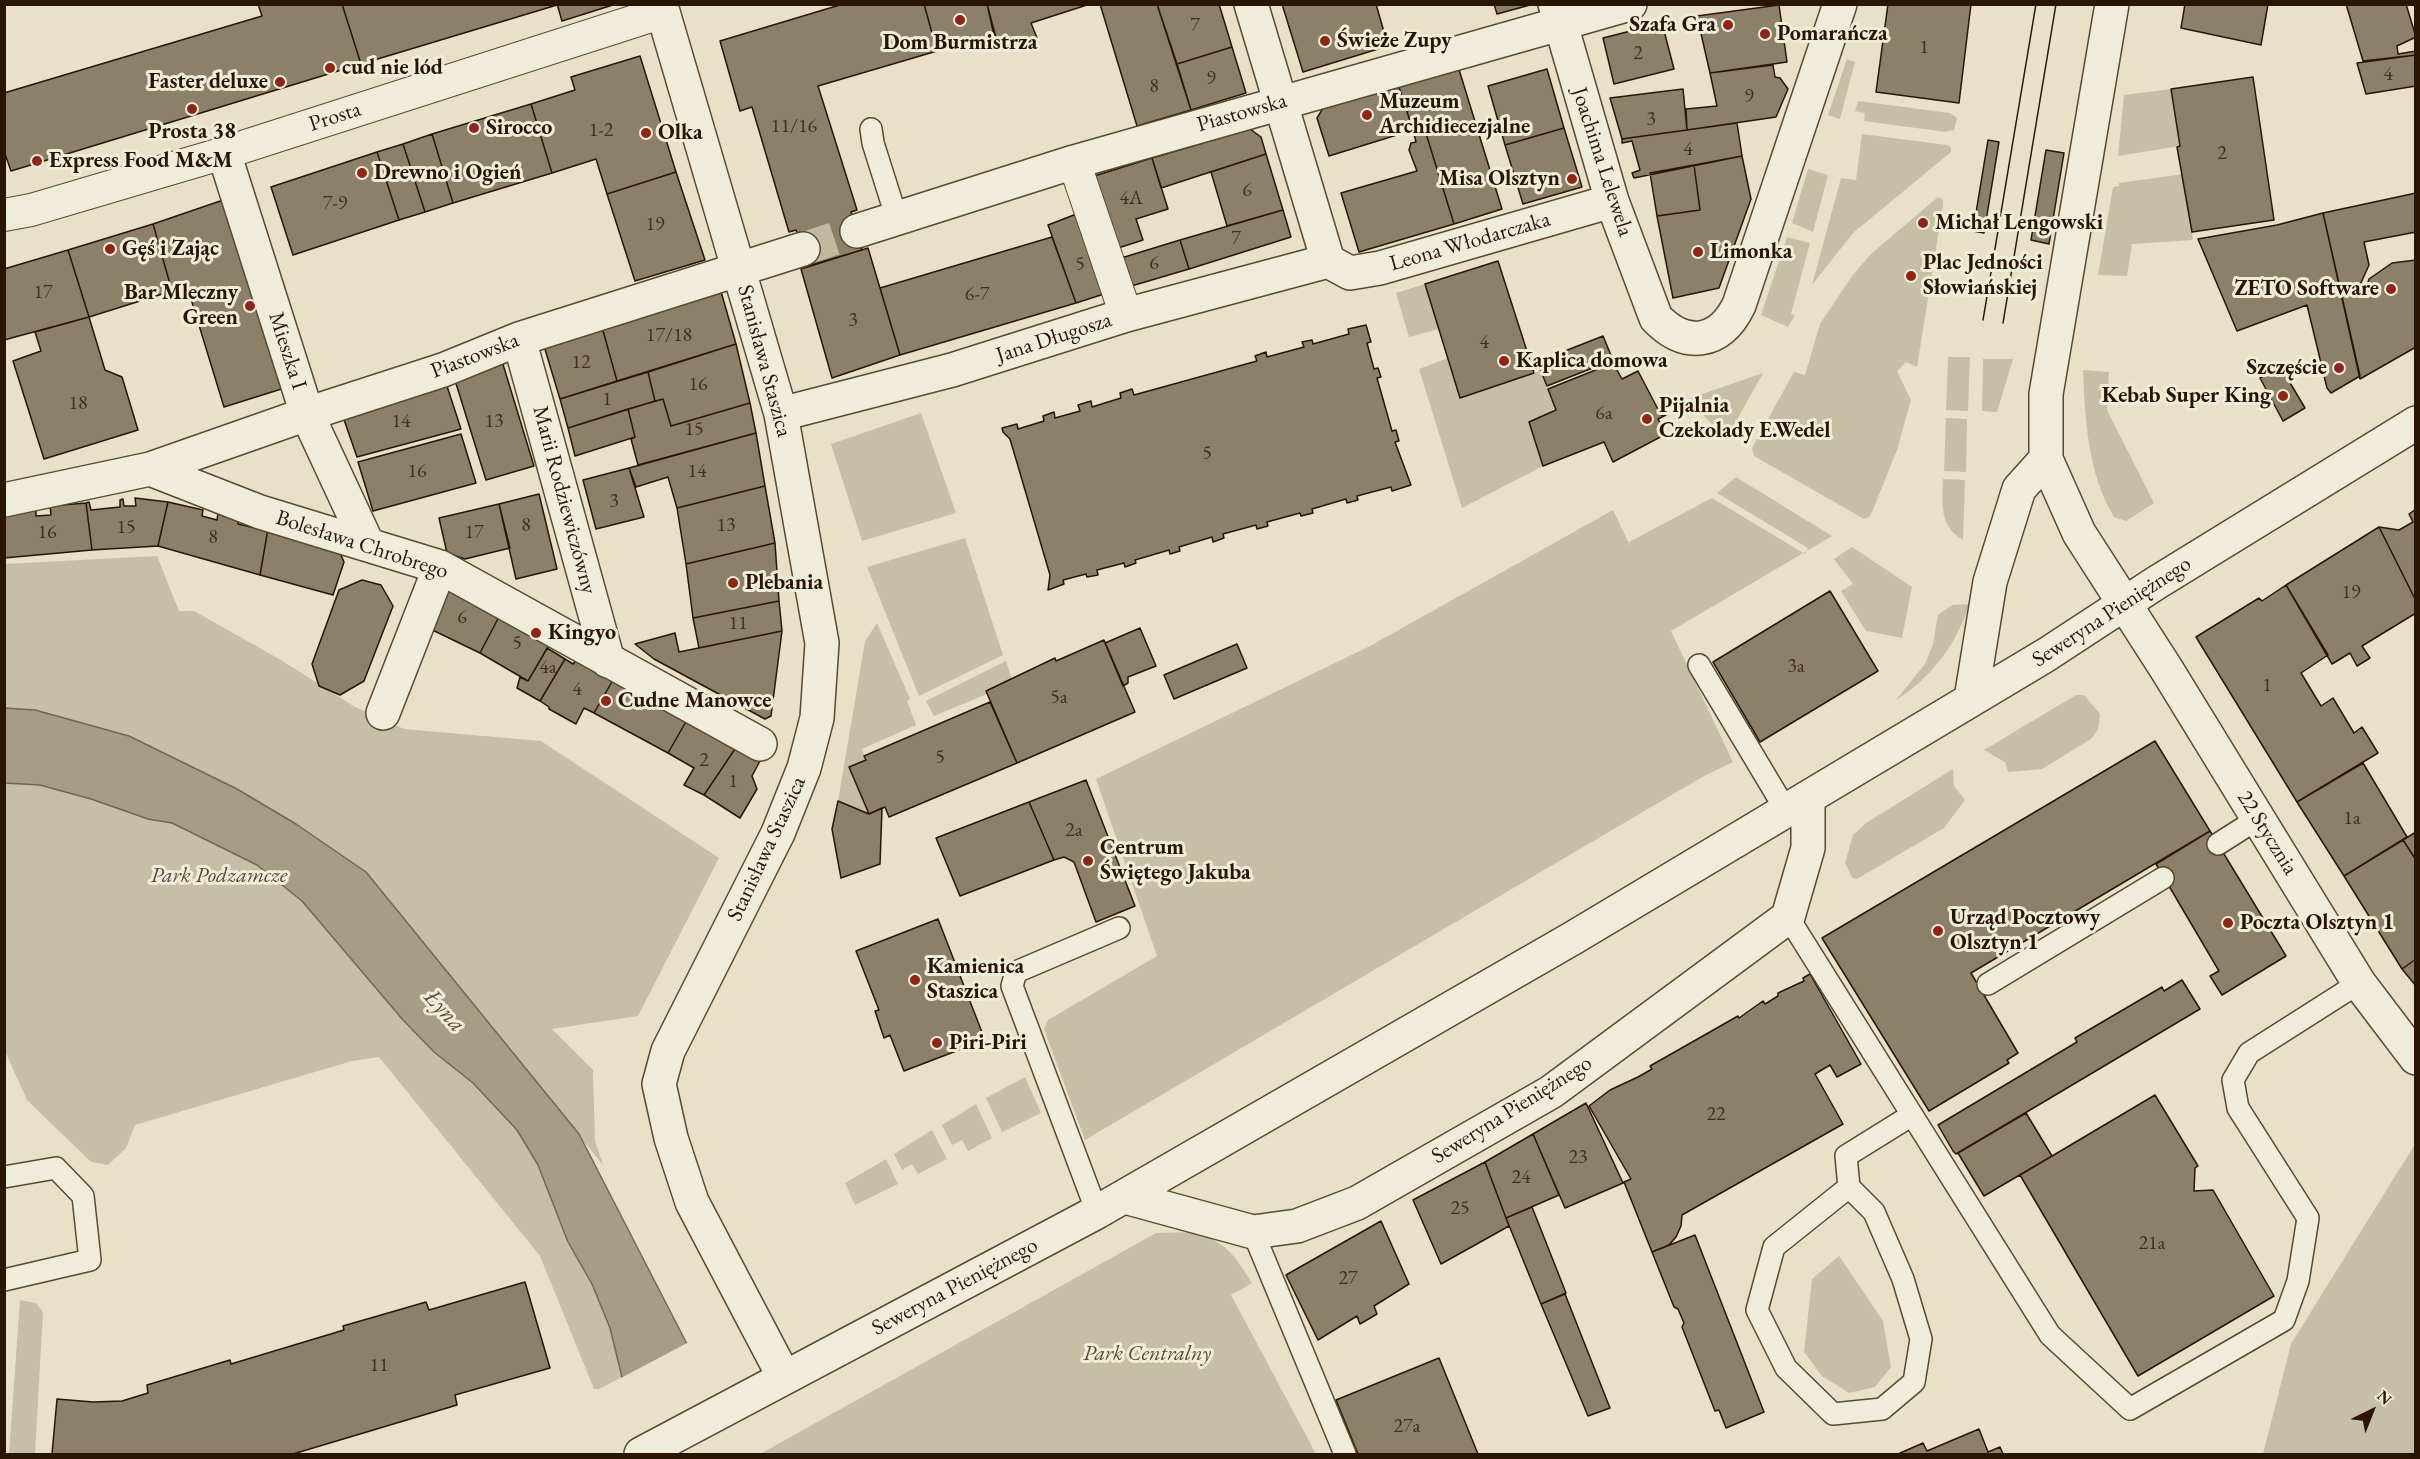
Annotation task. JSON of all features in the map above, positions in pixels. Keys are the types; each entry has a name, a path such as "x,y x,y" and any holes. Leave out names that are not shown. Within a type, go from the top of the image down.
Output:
{"street":[{"path":"1251,4 1328,261"},
{"name":"Piastowska","path":"857,231 1074,162 1281,102 1557,14 1630,4"},
{"name":"Joachima Lelewela","path":"1557,14 1612,201 1656,318 1679,336 1696,339 1718,332 1731,320 1840,4"},
{"path":"2112,4 2046,394 2046,459 2079,533 2124,604"},
{"name":"Prosta","path":"4,215 31,210 224,153 661,8"},
{"name":"Stanisława Staszica","path":"661,8 781,414 822,643 817,718 804,768 778,832 668,1051 659,1084 671,1138 692,1202 770,1384"},
{"name":"Mieszka I","path":"224,153 307,414 367,543"},
{"path":"1074,162 1126,315"},
{"name":"Leona Włodarczaka","path":"1328,261 1350,273 1382,278 1612,201"},
{"name":"Piastowska","path":"150,469 307,414 443,370 519,339 803,249"},
{"name":"Jana Długosza","path":"781,414 952,370 1126,315 1328,261"},
{"name":"Marii Rodziewiczówny","path":"519,339 608,661"},
{"name":"Seweryna Pieniężnego","path":"642,1454 1111,1204 1798,805 2046,655 2415,423"},
{"path":"1971,699 1989,582 2019,489 2046,459"},
{"path":"4,500 150,469"},
{"name":"Bolesława Chrobrego","path":"150,469 260,512 440,567 760,744"},
{"path":"383,713 440,567"},
{"name":"22 Stycznia","path":"2124,604 2259,818 2359,983 2415,1058"},
{"path":"1788,917 1808,848 1798,805"},
{"name":"Seweryna Pieniężnego","path":"1111,1204 1253,1232 1297,1226 1357,1203 1551,1092 1788,917"}],"lane":[{"path":"871,129 873,143 897,219"},
{"path":"1699,665 1798,805"},
{"path":"2218,844 2259,818"},
{"path":"1988,984 2163,878"},
{"path":"1788,917 2050,1335 2130,1410 2284,1320 2298,1281 2308,1218 2238,1108 2233,1080 2249,1053 2359,983"},
{"path":"1111,1204 1011,986 1016,972 1119,928"},
{"path":"1849,1187 1774,1246 1757,1310 1786,1368 1833,1414 1882,1409 1914,1382 1922,1339 1904,1279 1874,1212 1849,1187 1846,1156 1912,1115"},
{"path":"4,1177 56,1168 83,1196 90,1260 4,1280"},
{"path":"1253,1232 1345,1455"}],"green space":[{"path":"1847,59 1855,62 1840,119 1828,115"},
{"path":"2171,89 2180,146 2118,156 2124,95"},
{"path":"1858,101 1950,113 1957,118 1954,130 1946,132 1864,121 1865,113 1855,111"},
{"path":"1862,134 1947,145 1951,147 1951,152 1853,233 1812,285 1841,178 1856,180"},
{"path":"1808,169 1828,175 1813,232 1792,223"},
{"path":"2184,174 2193,240 2132,244 2127,276 2098,275 2113,187 2119,186 2119,183"},
{"path":"1938,197 1943,200 1943,205 1917,367 1906,362 1897,371 1911,400 1897,450 1872,512 1864,519 1754,456 1752,448 1794,372 1805,375 1820,324 1852,276 1871,254"},
{"path":"1787,237 1810,243 1791,314 1795,315 1788,327 1761,315"},
{"path":"1425,284 1439,329 1409,337 1396,293"},
{"path":"1948,357 1970,357 1968,411 1946,410"},
{"path":"1448,358 1461,398 1540,371 1556,410 1529,423 1543,466 1462,508 1419,369"},
{"path":"1983,359 2013,359 1997,412 1982,411"},
{"path":"2083,370 2109,372 2107,410 2154,503 2126,521 2114,517 2098,483 2089,446"},
{"path":"1763,373 1729,434 1724,437 1688,399"},
{"path":"921,413 956,513 862,541 831,444"},
{"path":"1946,418 1967,419 1966,472 1944,471"},
{"path":"1736,477 1832,536 1806,551 1808,548 1717,493"},
{"path":"1943,479 1965,480 1963,540 1955,534 1946,521 1943,505"},
{"path":"1712,498 1803,553 1671,631 1733,762 1704,776 1085,1140 1044,1029 1048,1020 1157,956 1096,779 1370,646 1613,510 1631,548 1629,542"},
{"path":"965,538 1003,655 919,696 867,567"},
{"path":"1852,547 1912,587 1902,638 1866,631 1841,591 1853,584 1834,559"},
{"name":"Park Podzamcze","path":"157,556 179,611 194,611 281,660 355,707 404,729 541,741 719,858 638,1016 552,1029 593,1070 595,1141 603,1165 500,1038 431,1049 473,1083 517,1130 538,1165 568,1242 592,1284 610,1328 622,1377 599,1389 594,1389 540,1256 379,1057 352,1061 135,1125 126,1148 108,1165 91,1162 27,1100 4,1049 4,564"},
{"path":"1969,604 1958,632 1941,659 1920,682 1896,700 1925,664 1933,644 1938,615 1952,605"},
{"path":"877,623 910,699 907,701 916,725 862,749 866,760 869,813 838,801 865,641"},
{"path":"1006,661 1012,680 986,691 987,694 934,716 926,701"},
{"path":"2076,695 2084,695 2100,714 2098,730 2091,739 2042,769 2008,772 2005,762 1984,750"},
{"path":"1953,769 1954,786 1965,800 1944,828 1857,879 1852,878 1845,863 1853,835 1866,823"},
{"path":"1025,1077 1041,1113 1002,1132 986,1098"},
{"path":"976,1104 992,1138 968,1151 962,1140 952,1145 942,1125"},
{"path":"932,1130 947,1159 918,1174 912,1164 902,1170 894,1154"},
{"path":"2415,1144 2415,1454 2263,1454 2291,1344"},
{"path":"886,1159 898,1184 855,1205 845,1183"},
{"name":"Park Centralny","path":"1193,1232 1214,1240 1229,1251 1252,1283 1231,1295 1316,1454 760,1454 1156,1233"},
{"path":"1839,1256 1883,1321 1891,1367 1875,1387 1849,1393 1822,1376 1804,1352 1812,1279"},
{"path":"20,1300 36,1303 43,1312 35,1454 9,1454"}],"water":[{"name":"Łyna","path":"4,708 35,710 129,736 237,789 296,824 366,872 579,1134 687,1344 750,1450 756,1454 672,1454 622,1377 610,1328 592,1284 568,1242 538,1165 517,1130 473,1083 434,1052 403,1020 302,901 257,865 172,823 148,819 91,799 40,785 5,783"}],"pier":[{"path":"689,1342 752,1448 758,1452 753,1454 669,1454 619,1379"}],"building":[{"path":"258,4 342,4 361,64 11,171 4,151 4,93 262,16"},
{"path":"342,4 557,4 557,5 361,64"},
{"path":"557,4 616,4 562,21"},
{"path":"843,4 924,4 937,51 818,86 857,210 851,212 862,250 808,266 796,230 789,232 752,107 740,111 720,41"},
{"name":"Dom Burmistrza","path":"924,4 987,4 994,35 937,51"},
{"path":"987,4 1090,4 1031,23 1037,38 999,49"},
{"path":"1100,4 1157,4 1191,110 1137,126"},
{"path":"1157,4 1219,4 1232,47 1177,64"},
{"path":"1282,4 1376,4 1388,46 1303,72"},
{"path":"1494,4 1529,4 1530,5 1497,14"},
{"path":"1888,4 1971,4 1959,103 1876,92"},
{"path":"2185,4 2268,4 2261,45 2181,28"},
{"path":"2346,4 2406,4 2416,37 2397,46 2398,54 2416,51 2416,55 2363,61"},
{"path":"1779,5 1787,62 1710,73 1697,16"},
{"path":"1662,23 1674,69 1614,84 1603,38"},
{"path":"1232,47 1246,93 1191,110 1177,64"},
{"path":"2416,55 2416,86 2366,94 2357,63"},
{"path":"640,56 676,172 607,194 596,159 552,173 531,104 575,90 571,77"},
{"path":"1457,63 1502,209 1454,224 1424,127 1413,130 1397,81"},
{"path":"1773,65 1775,77 1780,78 1788,89 1776,117 1687,130 1686,109 1717,106 1710,73"},
{"path":"1547,69 1564,128 1505,145 1488,86"},
{"path":"2253,77 2274,220 2192,232 2177,147 2180,146 2171,89"},
{"path":"1397,81 1413,130 1329,156 1317,118 1325,105"},
{"path":"1683,89 1687,130 1622,139 1610,98"},
{"path":"531,104 552,173 453,203 432,134"},
{"path":"1737,123 1742,156 1634,178 1632,173 1640,170 1632,141 1622,143 1622,139"},
{"path":"1424,127 1454,224 1359,252 1341,193 1417,171 1409,150 1411,143 1416,142 1413,130"},
{"path":"1564,128 1582,187 1523,204 1505,145"},
{"path":"1250,129 1261,137 1266,154 1161,188 1152,158"},
{"path":"432,134 453,203 425,212 403,144"},
{"path":"1988,140 1999,142 1984,233 1973,231"},
{"path":"403,144 425,212 399,220 377,152"},
{"path":"2046,150 2064,153 2049,244 2031,240"},
{"path":"377,152 399,220 293,255 271,187"},
{"path":"1266,154 1283,210 1227,226 1211,172"},
{"name":"Limonka","path":"1742,156 1751,199 1719,288 1673,298 1657,216 1700,210 1694,165"},
{"path":"1152,158 1168,209 1136,219 1143,240 1115,249 1091,177"},
{"path":"1694,165 1700,210 1657,216 1650,173"},
{"path":"676,172 705,260 635,281 607,194"},
{"name":"ZETO Software","path":"2416,193 2416,232 2364,242 2369,265 2360,285 2365,292 2369,279 2392,263 2416,260 2416,347 2360,379 2323,213"},
{"path":"232,197 291,386 224,407 187,286 172,291 153,224"},
{"path":"1283,210 1291,237 1189,269 1180,240"},
{"path":"1079,213 1107,293 1076,303 1048,225"},
{"path":"2323,213 2360,376 2331,393 2327,388 2307,305 2237,331 2198,239 2277,225"},
{"path":"153,224 172,291 89,317 68,250"},
{"path":"1052,237 1076,303 900,355 880,288"},
{"path":"1180,240 1189,269 1128,287 1118,259"},
{"path":"868,248 900,355 832,378 801,269"},
{"path":"68,250 89,317 4,340 4,269"},
{"path":"1498,261 1534,373 1460,398 1425,284"},
{"path":"720,288 736,344 617,381 602,327"},
{"path":"89,317 105,370 122,377 138,430 44,459 13,361 41,351 35,332"},
{"path":"1366,325 1371,342 1367,343 1374,369 1378,368 1381,377 1377,378 1392,431 1396,430 1399,441 1395,442 1411,485 1392,491 1391,487 1357,496 1358,500 1347,503 1346,499 1312,509 1313,513 1301,516 1300,513 1267,522 1268,526 1257,529 1256,525 1223,534 1224,538 1213,542 1212,537 1179,547 1180,551 1170,554 1169,550 1135,560 1136,563 1125,567 1124,563 1097,570 1098,575 1087,577 1086,574 1063,580 1064,584 1048,590 1050,575 1010,439 1002,428 1017,424 1018,429 1044,421 1043,416 1054,412 1055,418 1080,411 1078,405 1091,401 1092,407 1121,398 1120,393 1132,389 1134,395 1257,361 1255,356 1266,352 1267,357 1304,347 1302,342 1312,340 1313,344 1349,334 1348,329"},
{"path":"602,327 617,381 560,399 544,346"},
{"path":"1603,336 1613,360 1547,386 1537,362"},
{"path":"736,344 750,403 671,426 663,399 655,401 648,372"},
{"path":"502,361 534,466 486,480 454,377"},
{"path":"1613,363 1622,379 1638,371 1661,415 1666,415 1658,419 1666,434 1613,462 1604,442 1543,466 1529,422 1556,410 1548,389"},
{"path":"2280,366 2305,408 2283,421 2260,378"},
{"path":"648,372 655,401 568,428 560,399"},
{"path":"445,380 461,429 357,457 342,414"},
{"path":"663,399 671,426 750,403 756,433 638,465 631,439 635,437 628,409"},
{"path":"628,409 635,437 575,456 568,428"},
{"path":"756,433 765,486 677,508 668,477 636,487 629,468"},
{"path":"461,434 476,483 373,511 358,462"},
{"path":"629,468 644,517 596,529 583,480"},
{"path":"765,486 775,543 686,564 677,508"},
{"path":"539,494 557,569 516,579 499,504"},
{"path":"135,498 168,502 158,546 92,550 86,503 89,502 91,510 120,507 120,500 123,499 124,506 136,506"},
{"path":"168,502 203,510 202,516 217,520 218,513 239,517 238,524 263,530 269,523 260,575 158,546"},
{"path":"86,503 92,550 4,558 4,510 36,507 36,516 51,515 50,506"},
{"path":"499,504 510,548 465,559 447,553 439,518"},
{"path":"2416,509 2416,601 2379,527 2399,530 2413,522 2409,514"},
{"path":"269,523 334,539 344,562 333,595 260,575"},
{"path":"2379,527 2416,601 2416,613 2362,646 2370,658 2357,666 2350,653 2332,664 2286,585"},
{"name":"Plebania","path":"775,543 779,601 693,618 686,564"},
{"path":"362,580 381,585 393,606 364,681 340,695 319,686 312,664 339,590"},
{"path":"444,581 502,611 480,653 422,625"},
{"path":"2286,585 2328,655 2301,673 2321,706 2333,698 2354,733 2362,727 2378,753 2297,802 2196,637 2259,598 2262,601"},
{"path":"1830,591 1878,671 1760,742 1713,662"},
{"path":"779,601 782,631 699,648 693,618"},
{"path":"502,611 552,640 528,681 480,653"},
{"path":"1140,628 1156,666 1128,677 1128,683 1123,686 1105,643"},
{"path":"782,631 771,716 765,719 654,659 635,644 675,633 679,652"},
{"path":"1104,640 1135,712 1017,763 986,691 1055,658 1056,661"},
{"path":"1237,644 1247,668 1174,699 1164,675"},
{"path":"547,648 565,659 540,701 517,688 520,677 528,681"},
{"path":"565,659 573,664 577,659 613,680 594,713 584,708 576,724 549,709 540,701"},
{"path":"613,680 687,720 668,753 594,713"},
{"path":"990,702 1017,763 889,817 885,807 869,814 849,767 866,760 864,756"},
{"path":"687,720 737,746 704,795 684,785 694,768 668,753"},
{"name":"Urząd Pocztowy Olsztyn 1","path":"2155,741 2210,831 1971,973 2018,1053 2007,1060 2009,1063 1929,1111 1822,938"},
{"path":"737,746 760,761 752,776 757,789 740,818 704,795"},
{"path":"2363,763 2407,837 2344,876 2297,802"},
{"path":"1086,780 1135,906 1096,922 1074,862 1064,857 1054,860 1029,802"},
{"path":"838,801 869,814 882,808 880,864 841,878 832,829"},
{"path":"1029,802 1054,860 960,896 936,838"},
{"name":"Poczta Olsztyn 1","path":"2210,831 2286,956 2222,995 2210,976 2219,971 2156,864"},
{"path":"2416,832 2416,860 2403,840"},
{"path":"2403,840 2416,860 2416,959 2402,969 2344,876"},
{"name":"Kamienica Staszica","path":"938,919 985,1040 904,1071 890,1035 884,1038 875,1011 879,1010 856,951"},
{"path":"2416,959 2416,986 2402,969"},
{"path":"1810,974 1861,1064 1837,1077 1830,1065 1815,1074 1843,1124 1682,1215 1681,1226 1676,1237 1669,1245 1652,1252 1624,1182 1631,1179 1589,1106 1610,1090 1652,1069 1650,1066 1738,1016 1739,1018 1763,1001 1765,1004 1778,996 1778,993 1804,981 1803,978"},
{"path":"2182,980 2200,1009 1956,1154 1953,1151 1938,1125 2077,1042 2075,1038 2162,987 2164,991"},
{"path":"2155,1095 2198,1166 2195,1168 2194,1191 2213,1190 2274,1296 2138,1376 2020,1175"},
{"path":"1586,1103 1623,1183 1565,1208 1533,1134"},
{"path":"2026,1113 2052,1156 1984,1196 1958,1153"},
{"path":"1533,1134 1559,1195 1506,1218 1485,1162"},
{"path":"1485,1162 1509,1226 1441,1264 1413,1200"},
{"path":"1532,1207 1566,1293 1541,1304 1506,1218"},
{"path":"1381,1221 1409,1284 1374,1306 1377,1314 1360,1324 1357,1316 1318,1340 1286,1275"},
{"path":"1695,1235 1764,1412 1726,1428 1719,1410 1715,1411 1682,1327 1684,1323 1678,1309 1674,1307 1652,1252"},
{"path":"525,1282 550,1368 455,1395 457,1405 293,1454 52,1454 57,1399 93,1402 122,1401 148,1393 147,1385 230,1360 231,1364 344,1330 343,1326 426,1302 429,1310"},
{"path":"1565,1294 1610,1408 1588,1416 1541,1304"},
{"path":"1439,1358 1478,1454 1358,1454 1336,1400"},
{"path":"1979,1429 1988,1452 2000,1447 2003,1454 1898,1454 1923,1443 1927,1451"}],"tunnel":[{"path":"803,249 857,231"}],"tram line":[{"path":"1983,320 2036,4"},
{"path":"2003,323 2056,4"}],"place":[{"name":"Dom Burmistrza","path":"960,20"},
{"name":"Szafa Gra","path":"1728,25"},
{"name":"Pomarańcza","path":"1765,34"},
{"name":"Świeże Zupy","path":"1325,41"},
{"name":"cud nie lód","path":"330,68"},
{"name":"Faster deluxe","path":"280,82"},
{"name":"Prosta 38","path":"192,109"},
{"name":"Muzeum Archidiecezjalne","path":"1367,115"},
{"name":"Sirocco","path":"474,128"},
{"name":"Olka","path":"646,133"},
{"name":"Express Food M&M","path":"37,161"},
{"name":"Drewno i Ogień","path":"362,173"},
{"name":"Misa Olsztyn","path":"1572,179"},
{"name":"Michał Lengowski","path":"1923,223"},
{"name":"Gęś i Zając","path":"110,249"},
{"name":"Limonka","path":"1698,252"},
{"name":"Plac Jedności Słowiańskiej","path":"1911,276"},
{"name":"ZETO Software","path":"2391,289"},
{"name":"Bar Mleczny Green","path":"250,306"},
{"name":"Kaplica domowa","path":"1504,361"},
{"name":"Szczęście","path":"2339,368"},
{"name":"Kebab Super King","path":"2283,396"},
{"name":"Pijalnia Czekolady E.Wedel","path":"1647,419"},
{"name":"Plebania","path":"733,583"},
{"name":"Kingyo","path":"536,633"},
{"name":"Cudne Manowce","path":"606,701"},
{"name":"Centrum Świętego Jakuba","path":"1088,861"},
{"name":"Poczta Olsztyn 1","path":"2228,923"},
{"name":"Urząd Pocztowy Olsztyn 1","path":"1938,931"},
{"name":"Kamienica Staszica","path":"915,980"},
{"name":"Piri-Piri","path":"937,1043"}]}
